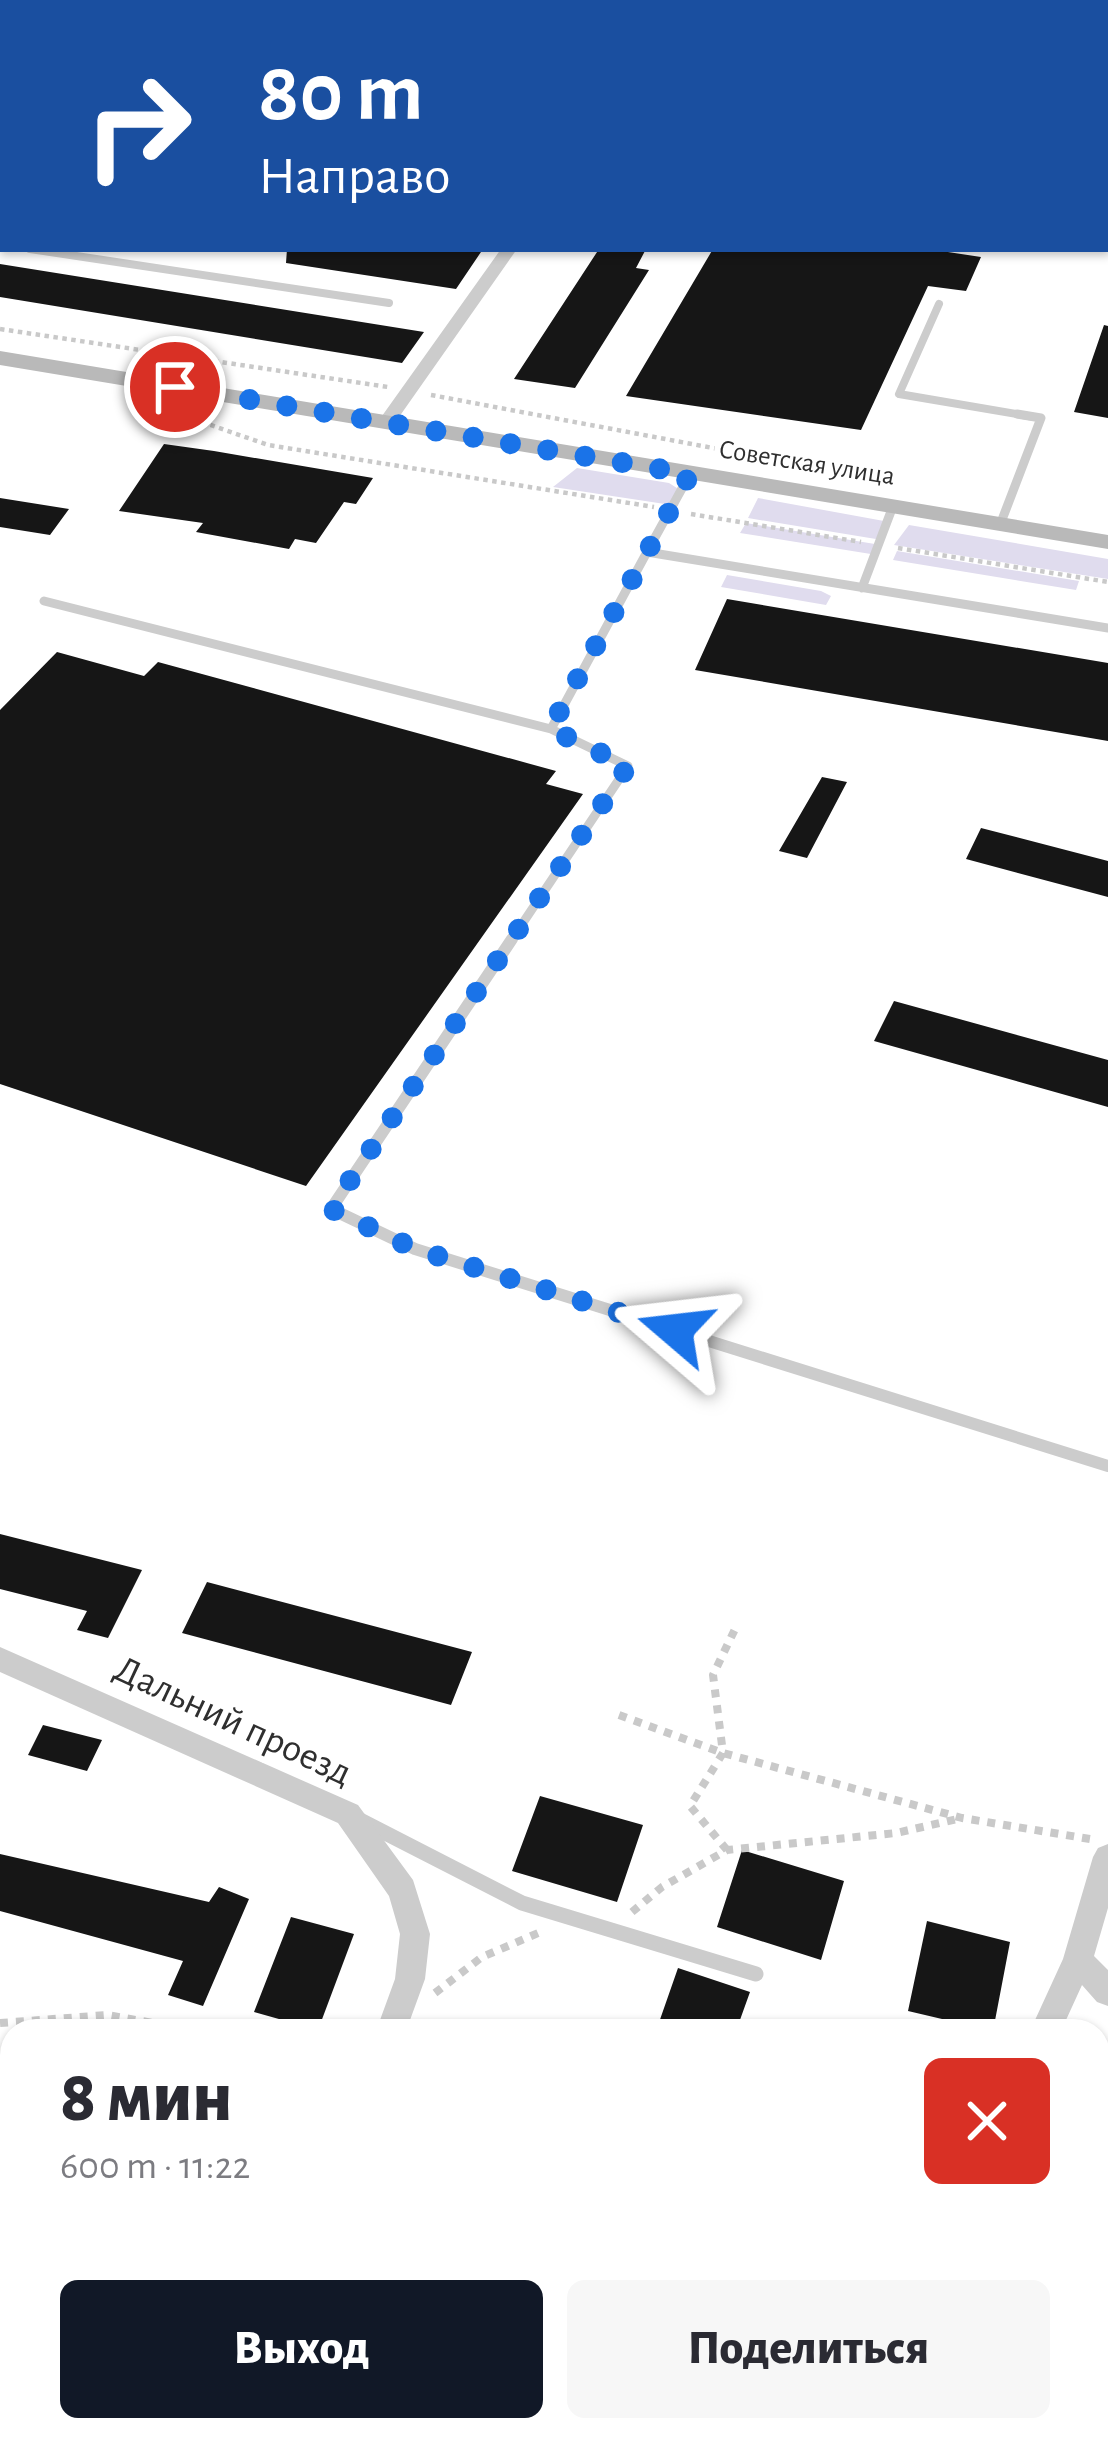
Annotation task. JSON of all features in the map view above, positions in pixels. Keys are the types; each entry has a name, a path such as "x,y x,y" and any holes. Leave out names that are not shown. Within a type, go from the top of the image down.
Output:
{"main road":[{"name":"Советская улица","path":"0,358 690,474 892,494 1000,525 1108,542"}],"street":[{"path":"386,423 507,252"},
{"name":"Дальний проезд","path":"0,1659 348,1814 402,1890 415,1934 410,1979 395,2019"},
{"path":"1051,2019 1078,1960 1108,1856"},
{"path":"1078,1960 1108,1992"}],"lane":[{"path":"50,252 389,303"},
{"path":"939,304 898,394 1041,418 1000,525"},
{"path":"550,729 690,474"},
{"path":"862,588 880,545 892,494"},
{"path":"647,552 1108,628"},
{"path":"44,601 550,729 628,766 331,1209 415,1249 1108,1466"},
{"path":"348,1814 522,1904 756,1974"}],"path":[{"path":"0,329 409,391 892,494"},
{"path":"167,410 268,445 1108,582"},
{"path":"727,1850 690,1806 724,1753 713,1675 736,1628"},
{"path":"619,1714 724,1753 962,1818 1036,1826 1108,1844"},
{"path":"428,1999 482,1958 580,1921 634,1912 662,1887 727,1850 896,1833 962,1818"},
{"path":"48,2019 107,2014 134,2019"}],"shaded area":[{"path":"577,468 669,483 680,490 678,506 553,487"},
{"path":"758,498 884,521 882,540 748,518"},
{"path":"746,523 881,545 877,555 740,533"},
{"path":"909,525 1108,559 1108,579 894,545"},
{"path":"897,551 1079,581 1076,590 893,560"},
{"path":"727,575 831,596 826,605 721,587"}],"building":[{"path":"287,252 481,252 456,289 286,263"},
{"path":"597,252 644,252 636,268 649,270 575,388 514,379"},
{"path":"711,252 948,252 981,257 966,291 928,286 861,430 626,396"},
{"path":"0,264 424,332 402,363 0,297"},
{"path":"1104,325 1108,326 1108,418 1074,412"},
{"path":"164,444 373,478 356,504 344,502 316,543 295,539 289,549 196,532 203,523 119,511"},
{"path":"0,498 69,509 50,535 0,527"},
{"path":"727,599 1108,663 1108,741 695,670"},
{"path":"57,652 144,676 158,662 556,771 546,784 583,794 306,1186 0,1084 0,710"},
{"path":"822,777 847,782 807,858 779,851"},
{"path":"981,828 1108,861 1108,897 966,859"},
{"path":"894,1001 1108,1060 1108,1107 874,1041"},
{"path":"0,1534 142,1570 108,1638 77,1630 87,1611 0,1589"},
{"path":"207,1582 472,1652 451,1705 182,1633"},
{"path":"43,1725 102,1740 87,1771 28,1755"},
{"path":"540,1796 643,1825 617,1902 512,1871"},
{"path":"742,1850 844,1881 821,1960 717,1927"},
{"path":"0,1854 209,1902 219,1887 249,1899 203,2006 168,1995 183,1961 0,1911"},
{"path":"291,1917 354,1934 322,2019 279,2019 254,2012"},
{"path":"927,1921 1010,1942 995,2019 942,2019 908,2011"},
{"path":"678,1968 750,1992 740,2019 660,2019"}],"route":[{"path":"175,387 690,474 550,729 628,766 331,1209 415,1249 675,1330"}]}
